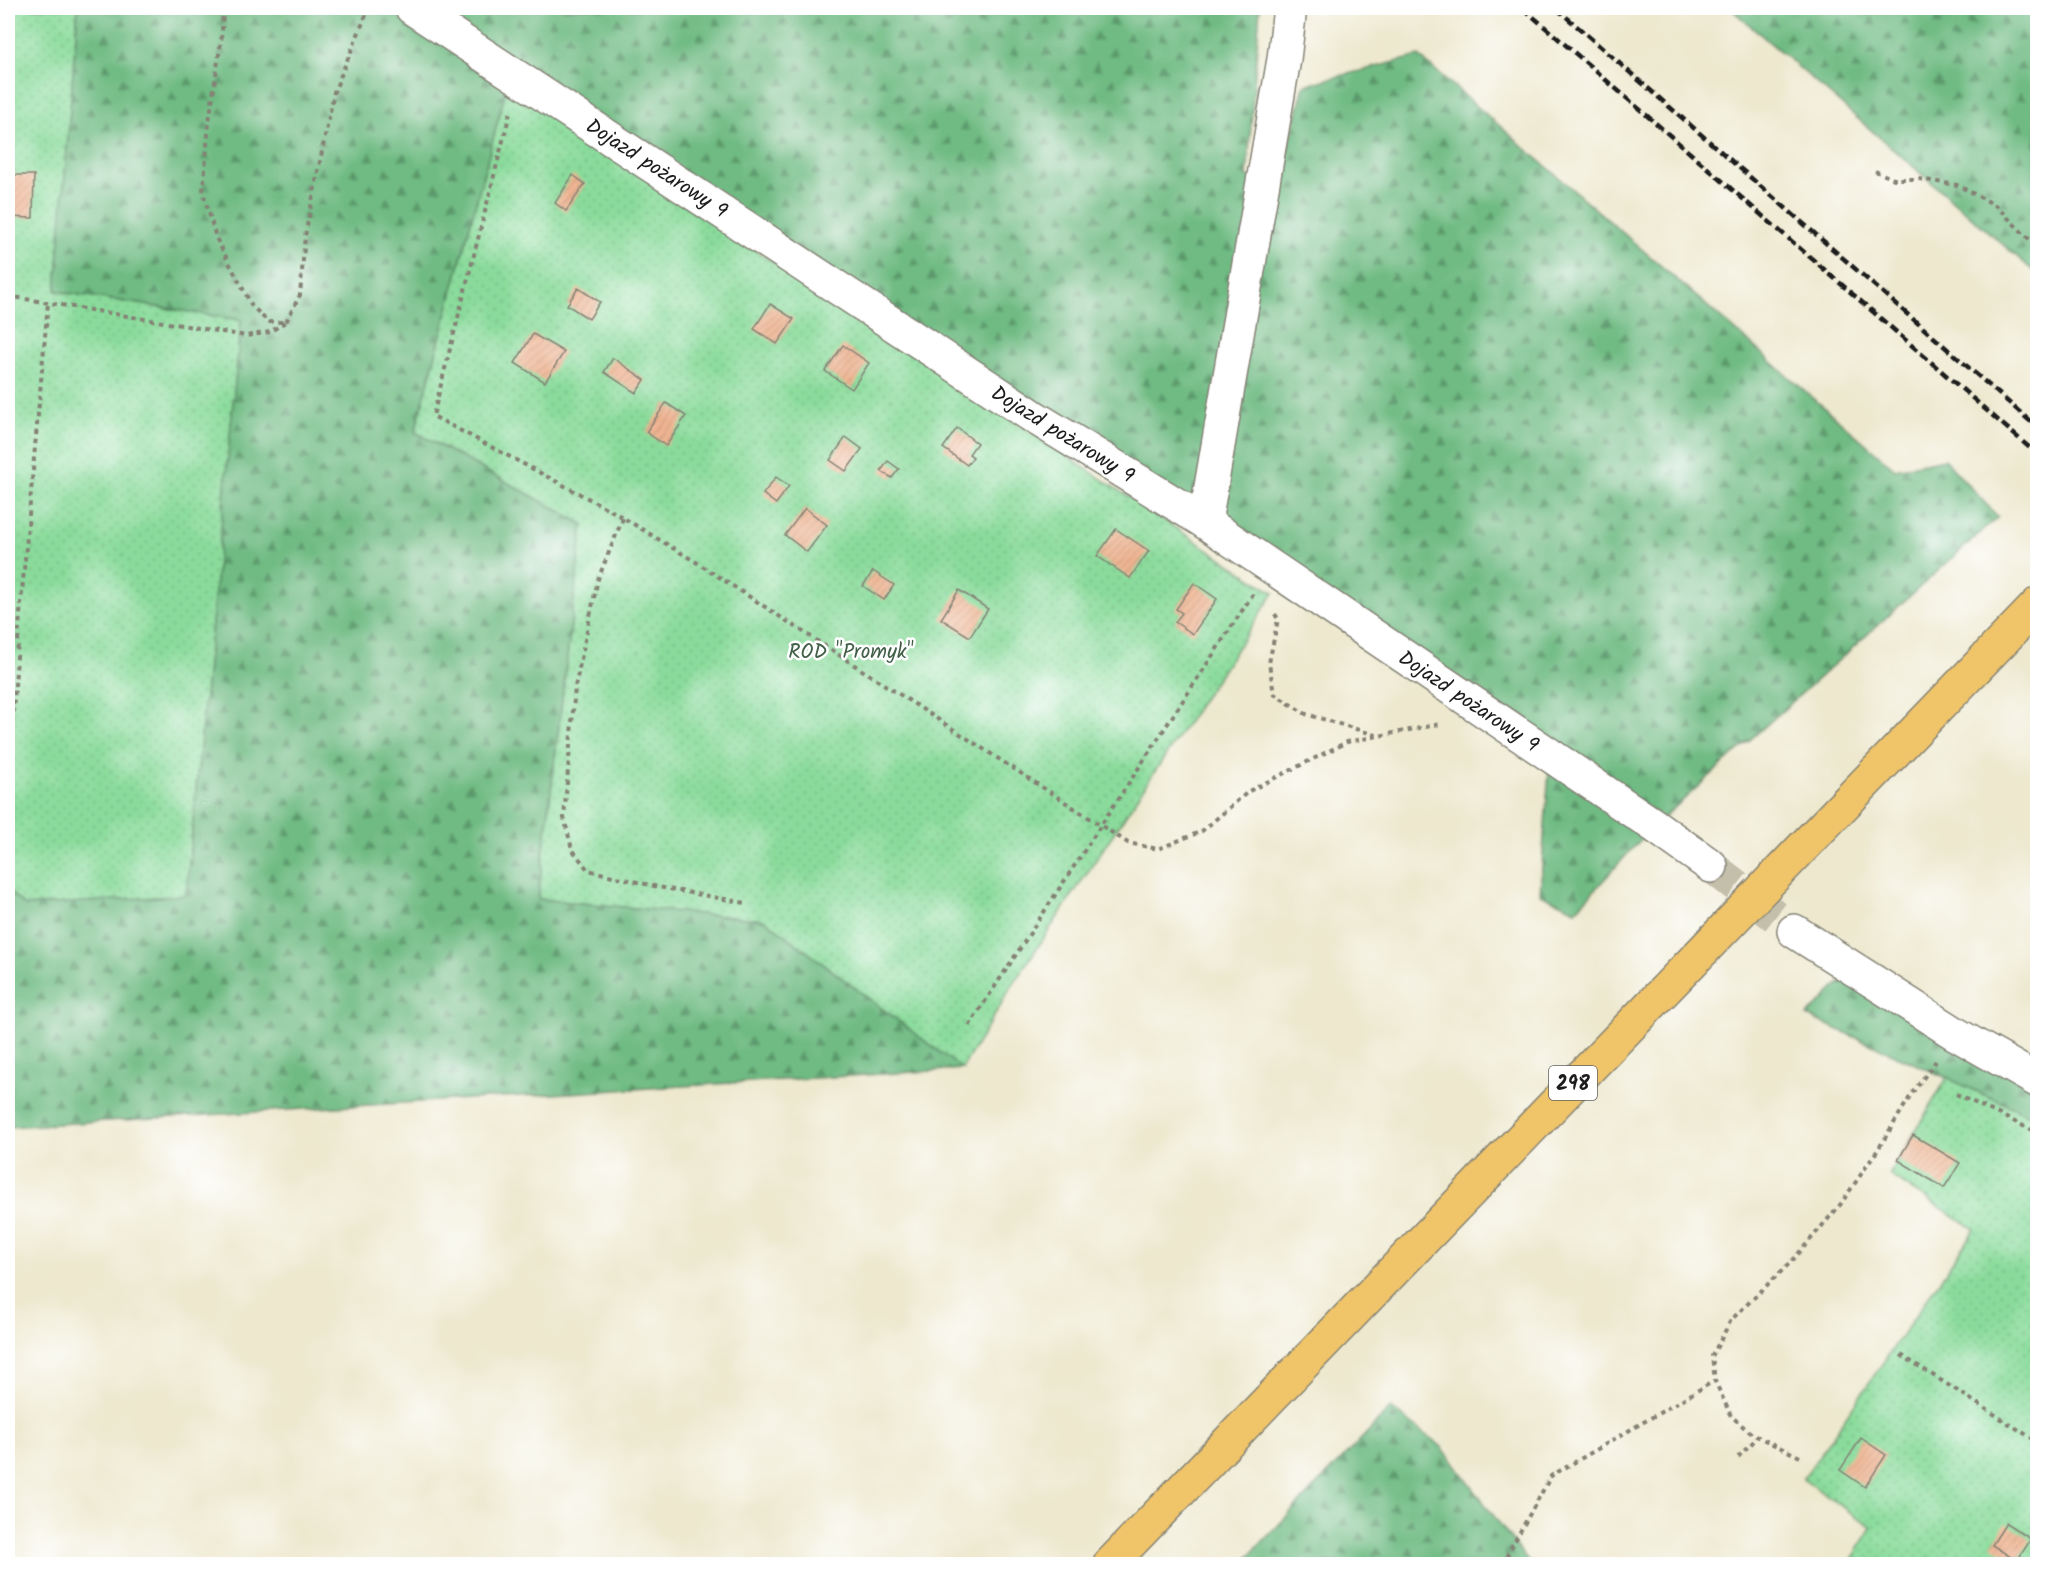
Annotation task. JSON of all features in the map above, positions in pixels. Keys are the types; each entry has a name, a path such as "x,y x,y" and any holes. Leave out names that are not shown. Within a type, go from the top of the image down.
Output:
{"main road":[{"name":"298","path":"1110,1564 2037,604"}],"lane":[{"name":"Dojazd pożarowy 9","path":"412,8 1034,417 1205,522 1711,866"},
{"path":"1205,522 1284,59 1290,8"},
{"path":"1794,931 1956,1034 2037,1081"}],"path":[{"path":"223,8 222,34 209,122 203,192 216,238 252,306 268,322 286,322"},
{"path":"8,296 246,336 270,332 286,322 300,295 305,236 334,92 369,8"},
{"path":"512,105 433,416 623,518 696,562 1128,843 1158,849 1202,831 1249,790 1347,742 1492,717"},
{"path":"1875,171 1894,179 1919,179 1957,185 1995,205 2037,248"},
{"path":"8,785 20,614 48,303"},
{"path":"623,518 598,579 575,687 564,818 572,849 588,870 658,887 746,903"},
{"path":"1245,587 1260,598"},
{"path":"969,1026 1254,594"},
{"path":"1273,611 1278,619 1269,663 1274,694 1306,714 1379,736"},
{"path":"1800,1457 1752,1434 1731,1416 1714,1381 1712,1356 1731,1320 1792,1261 1840,1205 1913,1092 1956,1034"},
{"path":"1956,1094 2037,1133"},
{"path":"1901,1355 2037,1442"},
{"path":"1502,1564 1551,1476 1714,1381"},
{"path":"1738,1457 1758,1437"}],"green space":[{"path":"8,8 78,8 56,291 241,320 186,896 25,906 8,891"},
{"path":"78,8 390,8 507,86 415,432 583,524 538,899 765,920 962,1069 8,1127 8,891 25,906 186,895 241,320 56,291"},
{"path":"431,8 1260,8 1247,177 1281,178 1304,85 1419,56 1895,469 1944,459 1998,517 1663,818"},
{"path":"1730,8 2037,8 2037,274"},
{"name":"ROD \"Promyk\"","path":"507,86 1274,593 1013,984 962,1069 765,920 538,899 583,524 415,432"},
{"path":"1549,769 1645,835 1576,910 1540,894"},
{"path":"1848,975 2037,1087 2037,1118 1807,1016"},
{"path":"1947,1078 2037,1118 2037,1564 1849,1564 1872,1528 1803,1479 1975,1229 1889,1175"},
{"path":"1391,1408 1442,1447 1530,1564 1241,1564"}],"building":[{"path":"8,175 34,175 33,218 8,217"},
{"path":"573,175 585,184 566,211 555,203"},
{"path":"578,288 600,302 589,319 567,305"},
{"path":"770,304 794,319 777,344 754,329"},
{"path":"533,334 564,352 545,382 515,363"},
{"path":"843,345 869,363 852,389 825,371"},
{"path":"613,358 645,380 636,393 604,372"},
{"path":"666,403 686,416 666,446 646,432"},
{"path":"957,428 977,443 969,454 973,457 967,465 943,448"},
{"path":"846,437 862,449 846,471 830,460"},
{"path":"888,461 899,469 892,478 881,471"},
{"path":"776,477 789,486 776,504 763,494"},
{"path":"805,508 827,525 807,552 785,535"},
{"path":"1116,529 1149,551 1130,578 1097,556"},
{"path":"873,571 894,585 884,600 863,586"},
{"path":"1194,583 1217,599 1193,634 1175,622 1182,613 1176,609"},
{"path":"959,590 988,609 970,637 941,619"},
{"path":"1913,1135 1960,1163 1944,1188 1898,1160"},
{"path":"1861,1438 1886,1455 1865,1487 1840,1470"},
{"path":"2006,1523 2031,1539 2017,1561 1992,1545"}],"tunnel":[{"path":"1711,866 1794,931"}],"railway":[{"path":"1523,8 2038,455"},
{"path":"1556,8 2038,428"}]}
